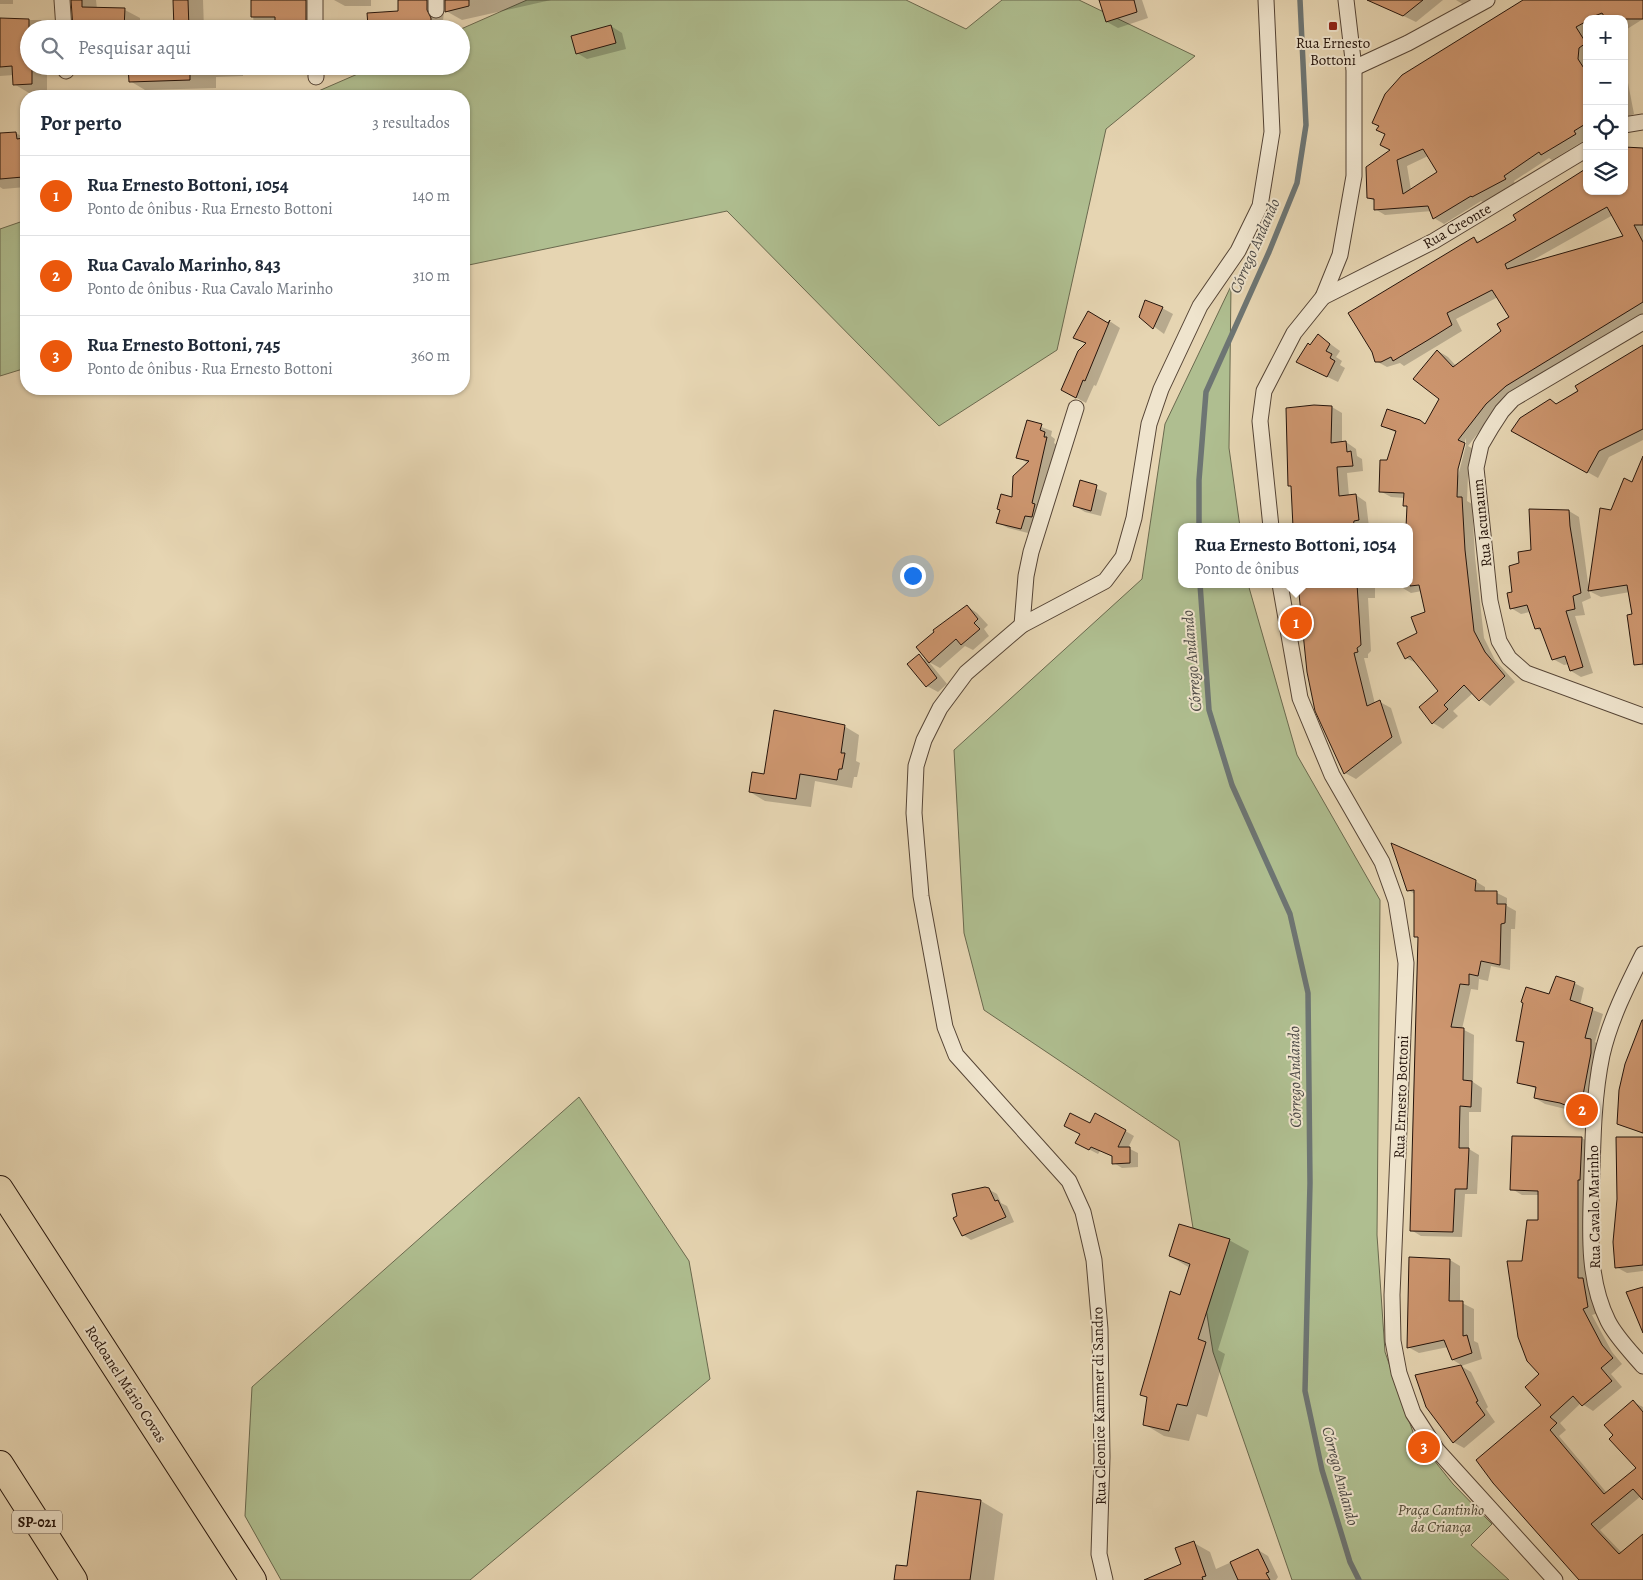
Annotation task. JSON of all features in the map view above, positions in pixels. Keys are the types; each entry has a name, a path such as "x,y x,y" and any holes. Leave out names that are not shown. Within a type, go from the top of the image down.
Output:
{"highway":[{"name":"Rodoanel Mário Covas","path":"0,1189 253,1580"},
{"name":"SP-021","path":"0,1464 74,1580"}],"street":[{"path":"62,0 63,20"},
{"path":"315,0 316,20"},
{"name":"Rua Cleonice Kammer di Sandro","path":"1105,1580 1099,1554 1102,1457 1100,1329 1094,1260 1083,1212 1069,1181 956,1055 945,1027 934,976 921,896 914,821 916,766 924,740 940,708 966,673 1022,625 1105,581 1123,557 1134,518 1149,424 1161,389 1200,306 1238,251 1260,206 1272,132 1266,0"},
{"path":"1271,523 1260,421 1264,391 1294,333 1324,297 1340,255 1354,176 1354,68 1346,0"},
{"path":"1354,68 1408,43 1487,0"},
{"path":"1628,124 1643,122"},
{"name":"Rua Creonte","path":"1324,297 1434,240 1585,150"},
{"name":"Rua Jacunaum","path":"1643,322 1513,399 1502,410 1481,446 1476,468 1490,601 1499,641 1509,658 1526,673 1643,716"},
{"path":"1022,625 1026,576 1031,552 1076,408"},
{"name":"Rua Ernesto Bottoni","path":"1281,588 1300,698 1332,775 1382,862 1396,901 1406,963 1392,1295 1393,1341 1399,1373 1413,1413 1437,1450 1555,1580"},
{"name":"Rua Cavalo Marinho","path":"1643,954 1627,987 1602,1054 1593,1122 1591,1218 1591,1262 1599,1296 1608,1322 1643,1366"}],"green space":[{"path":"527,0 906,0 966,29 1002,0 1079,0 1195,56 1106,129 1057,350 939,426 727,211 470,265 470,90 321,90 355,75 470,75 470,25"},
{"path":"20,222 20,370 0,376 0,229"},
{"name":"Praça Cantinho da Criança","path":"1231,286 1229,448 1239,523 1178,523 1178,588 1249,588 1297,755 1380,900 1377,1235 1385,1352 1414,1435 1453,1484 1492,1524 1471,1545 1509,1580 1292,1580 1213,1352 1179,1141 984,1010 964,933 954,750 1142,579 1165,424"},
{"path":"579,1097 689,1261 710,1379 470,1580 281,1580 245,1516 252,1387"}],"building":[{"path":"71,0 82,0 82,7 125,8 124,20 72,20"},
{"path":"173,0 188,0 189,20 174,20"},
{"path":"251,0 306,0 306,20 275,20 275,17 251,17"},
{"path":"398,0 427,0 427,10 431,20 368,20 367,13 398,11"},
{"path":"445,0 469,0 469,6 445,12"},
{"path":"1099,0 1134,0 1137,12 1106,22"},
{"path":"1367,0 1423,0 1403,16"},
{"path":"1523,0 1643,0 1643,19 1628,19 1628,15 1603,15 1602,13 1583,15 1583,23 1576,27 1583,38 1583,45 1579,48 1578,59 1583,67 1583,125 1574,131 1576,134 1541,155 1539,152 1504,176 1506,179 1471,196 1433,219 1428,206 1374,210 1374,199 1367,198 1366,167 1390,150 1380,145 1385,134 1376,130 1379,126 1372,123 1385,94 1402,75","holes":["1423,149 1437,172 1403,194 1397,160"]},
{"path":"0,18 29,19 20,20 20,75 32,75 32,84 13,85 12,66 0,67"},
{"path":"611,25 616,43 576,54 571,36"},
{"path":"129,75 190,75 190,80 129,82"},
{"path":"16,132 17,139 20,138 20,177 0,179 0,133"},
{"path":"1628,147 1643,148 1643,225 1634,225 1643,242 1643,302 1506,386 1486,404 1458,440 1465,443 1458,469 1457,497 1462,497 1465,550 1474,631 1485,652 1505,676 1479,701 1464,685 1444,705 1448,709 1432,724 1419,707 1438,691 1410,656 1405,659 1397,643 1417,633 1411,617 1425,612 1419,585 1413,586 1413,523 1406,523 1407,506 1403,506 1404,493 1379,492 1380,460 1387,460 1396,431 1381,426 1387,409 1420,420 1425,424 1439,399 1413,379 1437,350 1453,367 1501,331 1497,324 1509,317 1492,290 1447,313 1452,325 1428,340 1393,361 1391,357 1381,362 1375,362 1372,352 1348,313 1474,237 1477,243 1516,220 1513,215 1583,171 1583,195 1628,195","holes":["1607,207 1623,236 1507,269 1505,264"]},
{"path":"1145,300 1163,307 1153,329 1139,317"},
{"path":"1088,311 1108,323 1110,320 1076,398 1061,390 1078,351 1086,343 1073,338"},
{"path":"1318,334 1330,344 1326,351 1332,354 1330,358 1335,361 1327,377 1296,362 1308,343 1310,345"},
{"path":"1643,345 1643,429 1599,451 1587,473 1511,431 1520,418 1550,399 1556,404 1578,391 1575,386"},
{"path":"1314,405 1332,406 1331,443 1346,441 1347,452 1351,451 1353,466 1337,467 1339,496 1356,494 1359,520 1354,521 1354,523 1293,523 1291,486 1288,486 1286,408"},
{"path":"1027,420 1042,424 1040,430 1045,432 1044,437 1047,437 1032,503 1035,504 1032,517 1025,516 1021,529 996,523 1000,510 997,509 1001,494 1012,497 1013,476 1029,461 1016,458"},
{"path":"1643,456 1643,664 1634,665 1627,615 1632,614 1627,585 1588,591 1600,508 1611,510 1624,478 1632,482"},
{"path":"1080,480 1097,485 1091,511 1073,506"},
{"path":"1529,509 1569,510 1581,593 1573,596 1575,609 1566,611 1583,667 1570,671 1565,656 1552,660 1540,628 1535,629 1527,605 1510,609 1507,593 1512,592 1509,566 1519,563 1518,552 1531,550"},
{"path":"1298,588 1357,588 1361,645 1357,648 1358,652 1354,653 1367,706 1380,700 1392,737 1344,774 1315,711 1307,672"},
{"path":"967,605 978,619 974,623 980,629 961,645 956,639 929,663 916,647 934,632 933,630"},
{"path":"919,654 937,678 926,687 907,664"},
{"path":"774,710 845,725 841,753 845,753 842,769 839,769 837,780 800,774 796,799 749,792 752,772 764,774"},
{"path":"1391,843 1476,880 1475,891 1497,891 1497,904 1506,904 1505,923 1501,924 1500,965 1481,961 1478,976 1469,974 1469,985 1460,984 1451,1027 1464,1028 1463,1080 1472,1081 1471,1107 1460,1106 1459,1148 1469,1148 1467,1189 1455,1189 1453,1232 1410,1231 1418,937 1414,937 1414,890 1407,891"},
{"path":"1556,976 1575,982 1570,1000 1593,1008 1585,1038 1591,1039 1591,1053 1580,1111 1560,1103 1534,1098 1536,1087 1517,1083 1524,1042 1516,1041 1523,1003 1521,1002 1526,987 1549,994"},
{"path":"1642,1020 1643,1133 1617,1124 1619,1090 1625,1064"},
{"path":"1070,1113 1090,1123 1095,1113 1126,1130 1118,1147 1130,1147 1130,1163 1112,1164 1112,1156 1091,1147 1089,1150 1075,1143 1080,1134 1064,1126"},
{"path":"1512,1136 1582,1137 1580,1180 1578,1180 1578,1278 1583,1278 1588,1307 1583,1309 1602,1345 1613,1358 1601,1368 1612,1381 1582,1406 1573,1396 1550,1417 1557,1423 1550,1430 1604,1494 1636,1468 1609,1439 1613,1435 1604,1425 1633,1400 1643,1412 1643,1500 1633,1489 1591,1524 1619,1554 1643,1534 1643,1580 1579,1580 1493,1483 1476,1460 1541,1405 1525,1387 1539,1374 1527,1361 1518,1337 1507,1261 1522,1261 1527,1220 1538,1220 1538,1191 1510,1190"},
{"path":"1616,1137 1643,1137 1643,1265 1615,1268 1613,1242 1617,1199"},
{"path":"985,1187 989,1188 995,1201 998,1200 1006,1217 962,1236 953,1218 957,1216 952,1194"},
{"path":"1179,1224 1230,1239 1198,1339 1206,1342 1187,1406 1177,1404 1169,1431 1143,1425 1147,1397 1140,1395 1170,1291 1180,1295 1190,1264 1169,1256"},
{"path":"1409,1257 1450,1259 1449,1301 1463,1301 1463,1336 1467,1335 1472,1353 1452,1360 1444,1340 1407,1348"},
{"path":"1643,1287 1643,1333 1626,1292"},
{"path":"1461,1365 1478,1401 1476,1402 1485,1415 1453,1443 1426,1407 1415,1375"},
{"path":"917,1491 981,1500 970,1580 894,1580 896,1565 907,1566"},
{"path":"1194,1541 1206,1576 1202,1577 1203,1580 1144,1580 1181,1564 1175,1548"},
{"path":"1258,1549 1269,1572 1266,1573 1270,1580 1238,1580 1230,1562"}],"waterway":[{"name":"Córrego Andando","path":"1199,523 1199,480 1206,392 1269,252 1297,183 1306,125 1300,0"},
{"name":"Córrego Andando","path":"1200,588 1209,710 1232,785 1290,914 1308,993 1310,1183 1305,1391 1322,1470 1350,1562 1359,1580"}],"place":[{"name":"Rua Ernesto Bottoni","path":"1333,26"},
{"name":"Rua Ernesto Bottoni, 1054","path":"1296,623"},
{"name":"Rua Cavalo Marinho, 843","path":"1582,1110"},
{"name":"Rua Ernesto Bottoni, 745","path":"1424,1447"}]}
